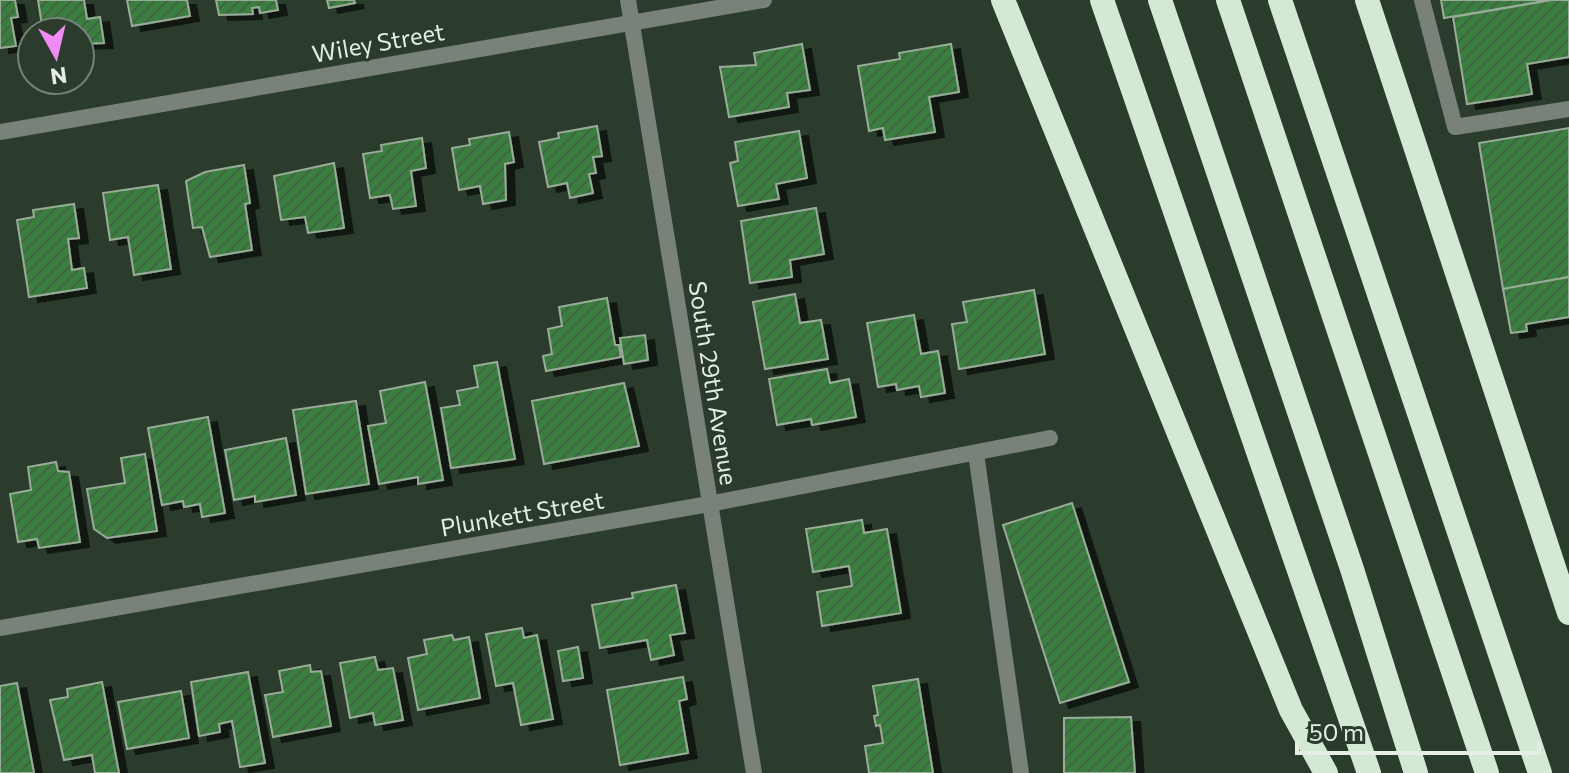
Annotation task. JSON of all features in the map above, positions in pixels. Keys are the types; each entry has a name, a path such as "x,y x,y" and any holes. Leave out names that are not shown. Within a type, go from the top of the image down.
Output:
{"highway":[{"path":"1003,0 1291,710 1326,773"},
{"path":"1102,0 1369,773"},
{"path":"1160,0 1337,524 1416,773"},
{"path":"1228,0 1487,773"},
{"path":"1280,0 1540,773"},
{"path":"1367,0 1569,613"}],"street":[{"name":"South 29th Avenue","path":"628,0 754,773"},
{"name":"Wiley Street","path":"0,132 764,0"},
{"path":"1422,0 1455,127 1569,109"},
{"name":"Plunkett Street","path":"0,628 709,504 1050,438"},
{"path":"976,453 1021,773"}],"building":[{"path":"0,0 15,0 18,16 11,18 16,46 0,48"},
{"path":"38,0 84,0 87,16 40,16"},
{"path":"127,0 187,0 190,16 132,26"},
{"path":"216,0 276,0 278,10 260,13 259,7 252,8 253,14 219,15"},
{"path":"327,0 354,0 355,3 329,8"},
{"path":"1441,0 1552,0 1444,18"},
{"path":"1552,0 1569,0 1569,57 1527,64 1532,94 1467,104 1453,17"},
{"path":"100,17 104,43 96,43 96,18"},
{"path":"802,44 810,90 787,93 789,107 729,117 720,67 756,65 754,53"},
{"path":"951,44 959,92 929,97 935,132 885,140 883,128 869,131 858,66 900,59 899,53"},
{"path":"597,126 602,156 593,157 596,173 589,174 593,193 570,198 567,183 548,187 539,142 559,138 558,133"},
{"path":"1569,128 1569,277 1503,289 1479,143"},
{"path":"799,131 807,178 776,184 779,199 738,206 730,163 738,161 735,142"},
{"path":"509,132 514,162 505,164 506,200 483,204 480,186 459,190 452,148 470,145 469,139"},
{"path":"422,138 426,168 411,171 416,206 393,209 390,195 370,198 363,154 382,151 381,145"},
{"path":"334,163 344,228 308,233 305,217 281,220 274,176"},
{"path":"244,165 250,203 245,204 252,250 210,257 202,227 193,228 186,181 205,172"},
{"path":"158,185 171,269 134,275 128,237 110,240 103,193"},
{"path":"74,204 79,238 68,239 72,270 84,268 87,288 29,297 17,220 34,217 33,210"},
{"path":"816,208 824,254 790,260 792,277 750,283 741,221"},
{"path":"1569,277 1569,317 1526,324 1527,331 1511,333 1503,289"},
{"path":"1034,290 1045,354 959,369 952,324 967,322 963,302"},
{"path":"795,294 800,323 821,320 828,359 765,369 753,302"},
{"path":"607,298 615,345 619,345 621,357 546,371 543,356 552,354 548,329 562,326 559,307"},
{"path":"914,315 921,354 938,351 945,393 921,397 919,386 897,390 896,384 878,387 867,323"},
{"path":"645,335 648,360 624,364 620,338"},
{"path":"497,362 515,459 451,468 441,408 460,405 457,391 478,387 474,366"},
{"path":"827,369 830,383 849,379 856,417 812,425 811,419 777,425 769,379"},
{"path":"425,382 443,480 418,484 418,477 379,484 368,426 386,423 380,391"},
{"path":"624,383 639,446 544,464 532,401"},
{"path":"356,401 369,484 306,494 293,410"},
{"path":"208,417 225,513 202,517 200,504 184,507 183,501 162,505 148,428"},
{"path":"286,438 296,495 255,502 255,496 234,500 225,450"},
{"path":"145,454 157,531 107,538 94,529 87,489 125,483 121,458"},
{"path":"56,462 58,471 69,472 80,542 39,548 37,539 18,542 10,494 31,490 28,467"},
{"path":"1072,503 1129,682 1060,703 1003,525"},
{"path":"862,520 864,533 887,529 901,613 822,626 817,592 852,586 849,566 813,572 806,529"},
{"path":"676,585 685,633 670,635 674,655 651,660 647,640 600,648 592,605 633,598 632,593"},
{"path":"522,628 524,638 537,635 553,719 521,725 513,683 496,686 486,634"},
{"path":"452,635 454,640 469,637 480,698 418,710 408,658 427,654 424,640"},
{"path":"578,647 583,678 563,681 558,651"},
{"path":"375,657 378,670 393,668 403,720 375,725 373,713 350,718 340,663"},
{"path":"310,665 311,672 321,671 331,726 273,737 265,695 283,692 279,671"},
{"path":"248,672 265,763 240,767 232,721 219,724 220,732 199,736 191,682"},
{"path":"683,677 687,699 679,701 688,753 620,765 607,690"},
{"path":"918,679 933,773 869,773 865,746 883,743 880,725 876,726 874,716 878,715 873,686"},
{"path":"102,682 119,773 95,773 92,755 64,760 50,700 68,697 67,689"},
{"path":"17,683 34,773 0,773 0,686"},
{"path":"181,691 189,738 127,749 118,702"},
{"path":"1131,717 1135,773 1064,773 1064,718"}]}
